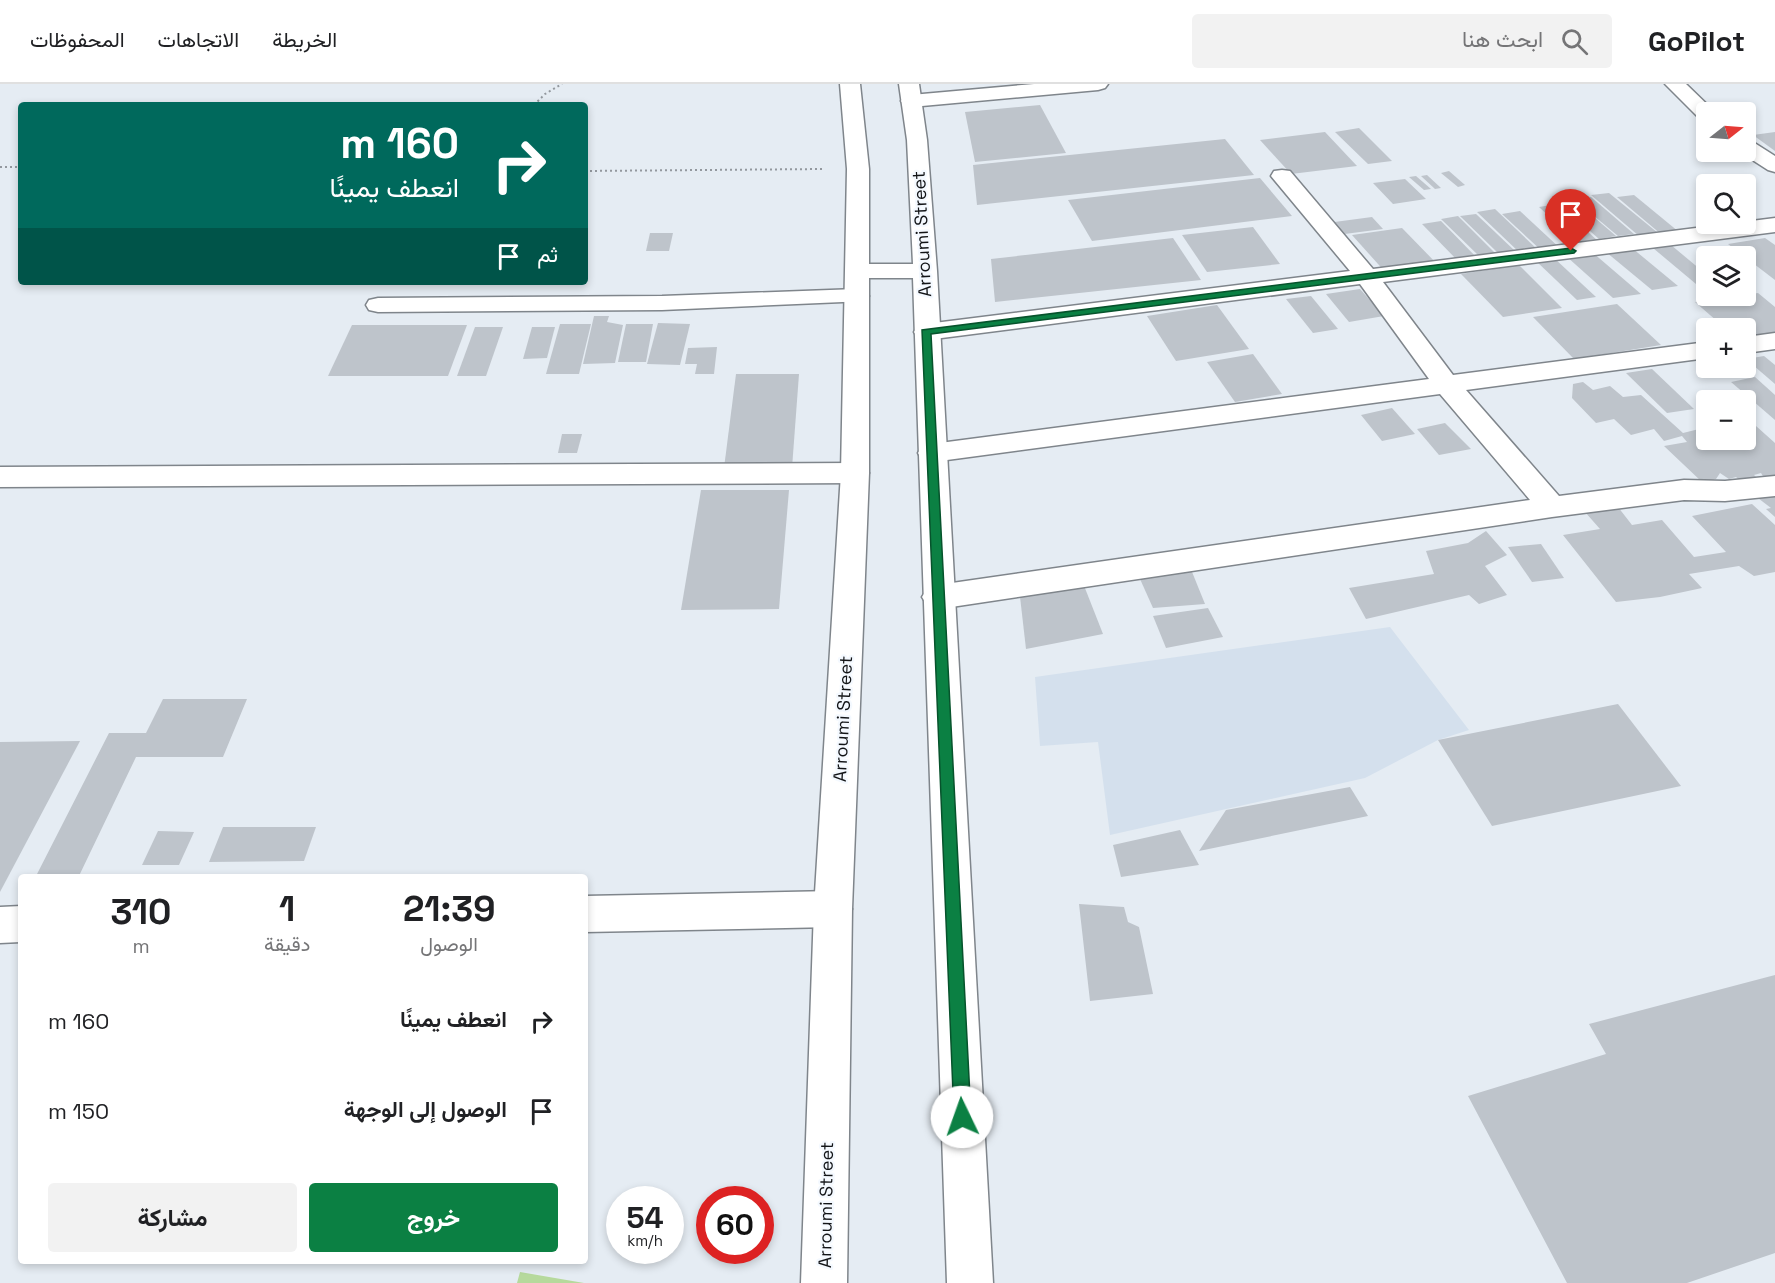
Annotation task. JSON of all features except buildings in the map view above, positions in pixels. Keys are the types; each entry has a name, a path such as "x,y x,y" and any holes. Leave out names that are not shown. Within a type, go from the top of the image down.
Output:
{"street":[{"name":"Arroumi Street","path":"824,1283 833,909 855,473 858,169 850,84"},
{"path":"910,92 1098,84"},
{"path":"1675,84 1696,104"},
{"name":"Arroumi Street","path":"910,92 917,141 925,271 970,1283"},
{"path":"1756,153 1775,166"},
{"path":"1282,176 1367,277 1446,384 1552,507"},
{"path":"926,332 1775,225"},
{"path":"378,305 662,303 857,284 925,271"},
{"path":"1756,344 1775,341"},
{"path":"932,453 1696,351"},
{"path":"0,477 855,473"},
{"path":"938,597 1552,507 1684,490 1725,491 1775,486"},
{"path":"588,914 833,909"},
{"path":"0,925 18,924"}],"path":[{"path":"537,102 545,94 562,84"},
{"path":"0,167 18,167"},
{"path":"588,171 858,169"}],"shaded area":[{"path":"1390,627 1469,730 1438,740 1365,778 1110,835 1098,742 1040,746 1035,677"}],"green space":[{"path":"520,1272 584,1283 517,1283"}],"route":[{"path":"962,1117 926,332 1571,251"}]}
